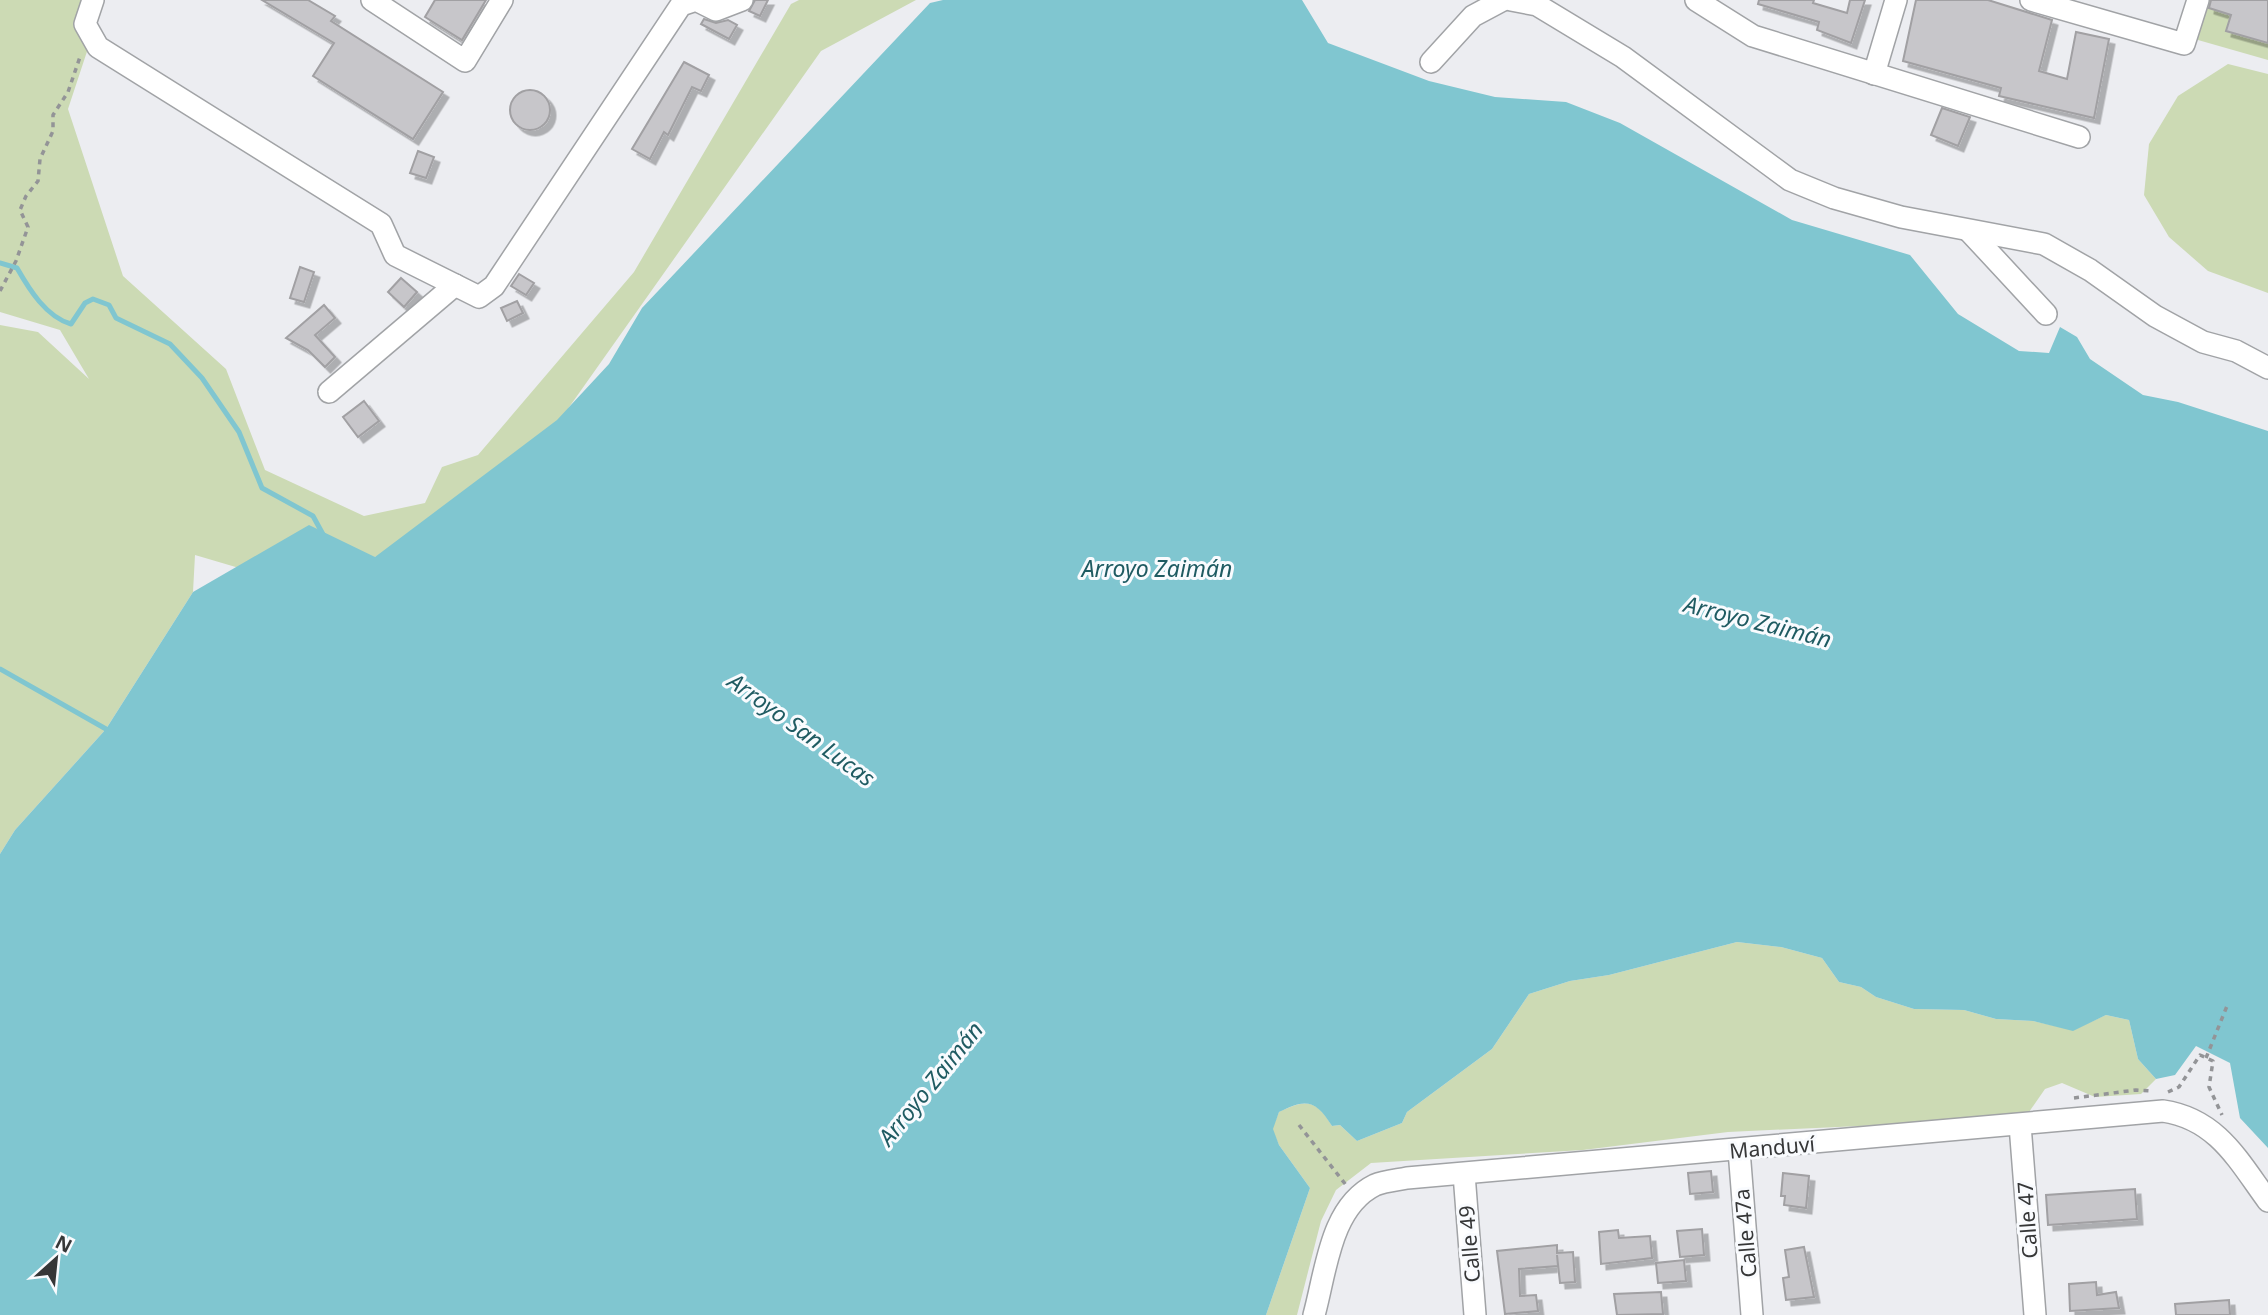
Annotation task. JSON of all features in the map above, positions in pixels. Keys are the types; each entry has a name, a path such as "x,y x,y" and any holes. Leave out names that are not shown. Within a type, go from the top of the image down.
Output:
{"street":[{"path":"93,0 85,24 98,47 382,224 395,255 479,297 494,286 681,5 696,0 716,10 742,0"},
{"path":"372,0 465,61 502,0"},
{"path":"1431,62 1473,16 1503,0"},
{"path":"1511,0 1537,5 1623,57 1790,180 1834,198 1901,217 2044,244 2090,270 2155,316 2203,341 2236,351 2268,368"},
{"path":"1696,0 1753,36 2079,137"},
{"path":"1874,74 1896,0"},
{"path":"2031,0 2184,44 2198,0"},
{"path":"1969,230 2046,314"},
{"path":"329,392 455,285"},
{"name":"Manduví","path":"1353,1191 1407,1178 2163,1111 2188,1115 2216,1134 2268,1201"},
{"name":"Calle 47","path":"2020,1125 2035,1315"},
{"name":"Calle 47a","path":"1739,1150 1752,1315"},
{"name":"Calle 49","path":"1464,1174 1475,1315"},
{"path":"1314,1315 1340,1220 1353,1191"}],"path":[{"path":"0,291 16,261 27,227 20,210 26,196 38,181 40,159 53,131 53,115 68,92 82,51 85,24"},
{"path":"2206,1058 2227,1006"},
{"path":"1299,1125 1353,1191"}],"green space":[{"path":"0,0 104,0 68,109 123,276 226,369 265,470 364,516 425,503 442,467 478,455 634,272 791,4 799,0 916,0 821,51 490,519 293,584 195,555 193,592 106,729 15,830 0,854 0,325 38,332 89,379 60,330 0,312"},
{"path":"2203,0 2268,0 2268,60 2191,38"},
{"path":"2228,64 2268,74 2268,293 2208,271 2169,237 2144,195 2149,144 2178,96"},
{"path":"1737,942 1781,947 1822,958 1839,982 1861,987 1876,997 1914,1009 1964,1010 1996,1019 2033,1021 2073,1030 2106,1015 2129,1020 2138,1059 2156,1079 2141,1094 2095,1097 2062,1083 2045,1089 2029,1112 1881,1125 1728,1132 1583,1150 1371,1163 1336,1190 1321,1221 1297,1315 1266,1315 1310,1188 1279,1145 1272,1129 1279,1112 1296,1105 1310,1104 1321,1111 1332,1126 1340,1125 1357,1141 1402,1123 1407,1112 1492,1049 1529,994 1570,981 1609,975"}],"water":[{"name":"Arroyo Zaimán","path":"943,0 1302,0 1328,43 1429,81 1495,97 1566,102 1620,123 1792,220 1910,255 1958,314 2019,351 2049,353 2060,327 2077,337 2090,359 2143,395 2178,402 2268,431 2268,1148 2240,1118 2230,1063 2196,1046 2175,1075 2156,1079 2138,1059 2129,1020 2106,1015 2073,1031 2033,1021 1996,1019 1964,1010 1914,1009 1876,997 1861,987 1839,982 1822,958 1781,947 1737,942 1609,975 1570,981 1529,994 1492,1049 1407,1112 1402,1123 1357,1141 1340,1125 1332,1126 1321,1111 1310,1104 1303,1103 1279,1112 1273,1129 1279,1145 1310,1188 1266,1315 0,1315 0,854 15,830 106,729 193,592 309,525 375,557 557,420 609,364 642,308 930,3"}],"building":[{"path":"262,0 308,0 335,16 331,21 443,92 413,139 313,76 334,43"},
{"path":"435,0 486,0 462,40 425,17"},
{"path":"755,0 768,0 760,16 749,11"},
{"path":"1759,0 1814,0 1813,3 1847,13 1850,0 1865,0 1851,43 1817,30 1819,22 1758,4"},
{"path":"1916,0 1988,0 2052,20 2039,71 2067,79 2076,32 2109,39 2094,118 1999,96 2001,88 1903,61"},
{"path":"2211,0 2268,0 2268,43 2226,31 2231,15 2209,8"},
{"path":"704,19 716,23 728,20 737,25 729,39 701,24"},
{"path":"684,62 709,75 701,91 692,87 668,135 664,132 650,159 632,149"},
{"path":"530,90 544,96 550,110 544,124 530,130 516,124 510,110 516,96"},
{"path":"1942,108 1970,117 1958,146 1931,135"},
{"path":"418,151 434,157 426,178 410,173"},
{"path":"300,267 314,272 304,302 290,298"},
{"path":"519,274 534,283 526,295 511,286"},
{"path":"401,278 417,292 404,307 388,292"},
{"path":"517,301 523,313 507,321 501,308"},
{"path":"324,305 335,318 315,335 335,357 325,367 308,350 286,338"},
{"path":"364,401 379,421 358,437 343,417"},
{"path":"1711,1171 1713,1192 1690,1194 1688,1173"},
{"path":"1783,1173 1809,1176 1806,1208 1784,1205 1785,1196 1781,1196"},
{"path":"2135,1189 2137,1219 2048,1225 2046,1195"},
{"path":"1702,1229 1704,1255 1680,1257 1677,1231"},
{"path":"1618,1230 1619,1238 1650,1236 1652,1258 1601,1264 1599,1232"},
{"path":"1557,1245 1557,1253 1573,1252 1575,1282 1560,1283 1557,1255 1558,1266 1519,1269 1520,1296 1536,1295 1538,1311 1505,1314 1497,1251"},
{"path":"1804,1247 1814,1297 1786,1300 1783,1278 1789,1277 1785,1250"},
{"path":"1684,1260 1686,1281 1658,1283 1656,1263"},
{"path":"2096,1282 2097,1295 2116,1292 2119,1308 2070,1311 2069,1284"},
{"path":"1661,1292 1663,1314 1617,1315 1614,1294"},
{"path":"2229,1300 2230,1315 2176,1315 2175,1304"}],"waterway":[{"name":"Arroyo San Lucas","path":"0,263 17,268 39,301 62,320 71,324 85,303 93,299 109,305 116,318 170,344 202,378 239,432 262,488 313,516 325,538"},
{"path":"0,669 106,729"}]}
